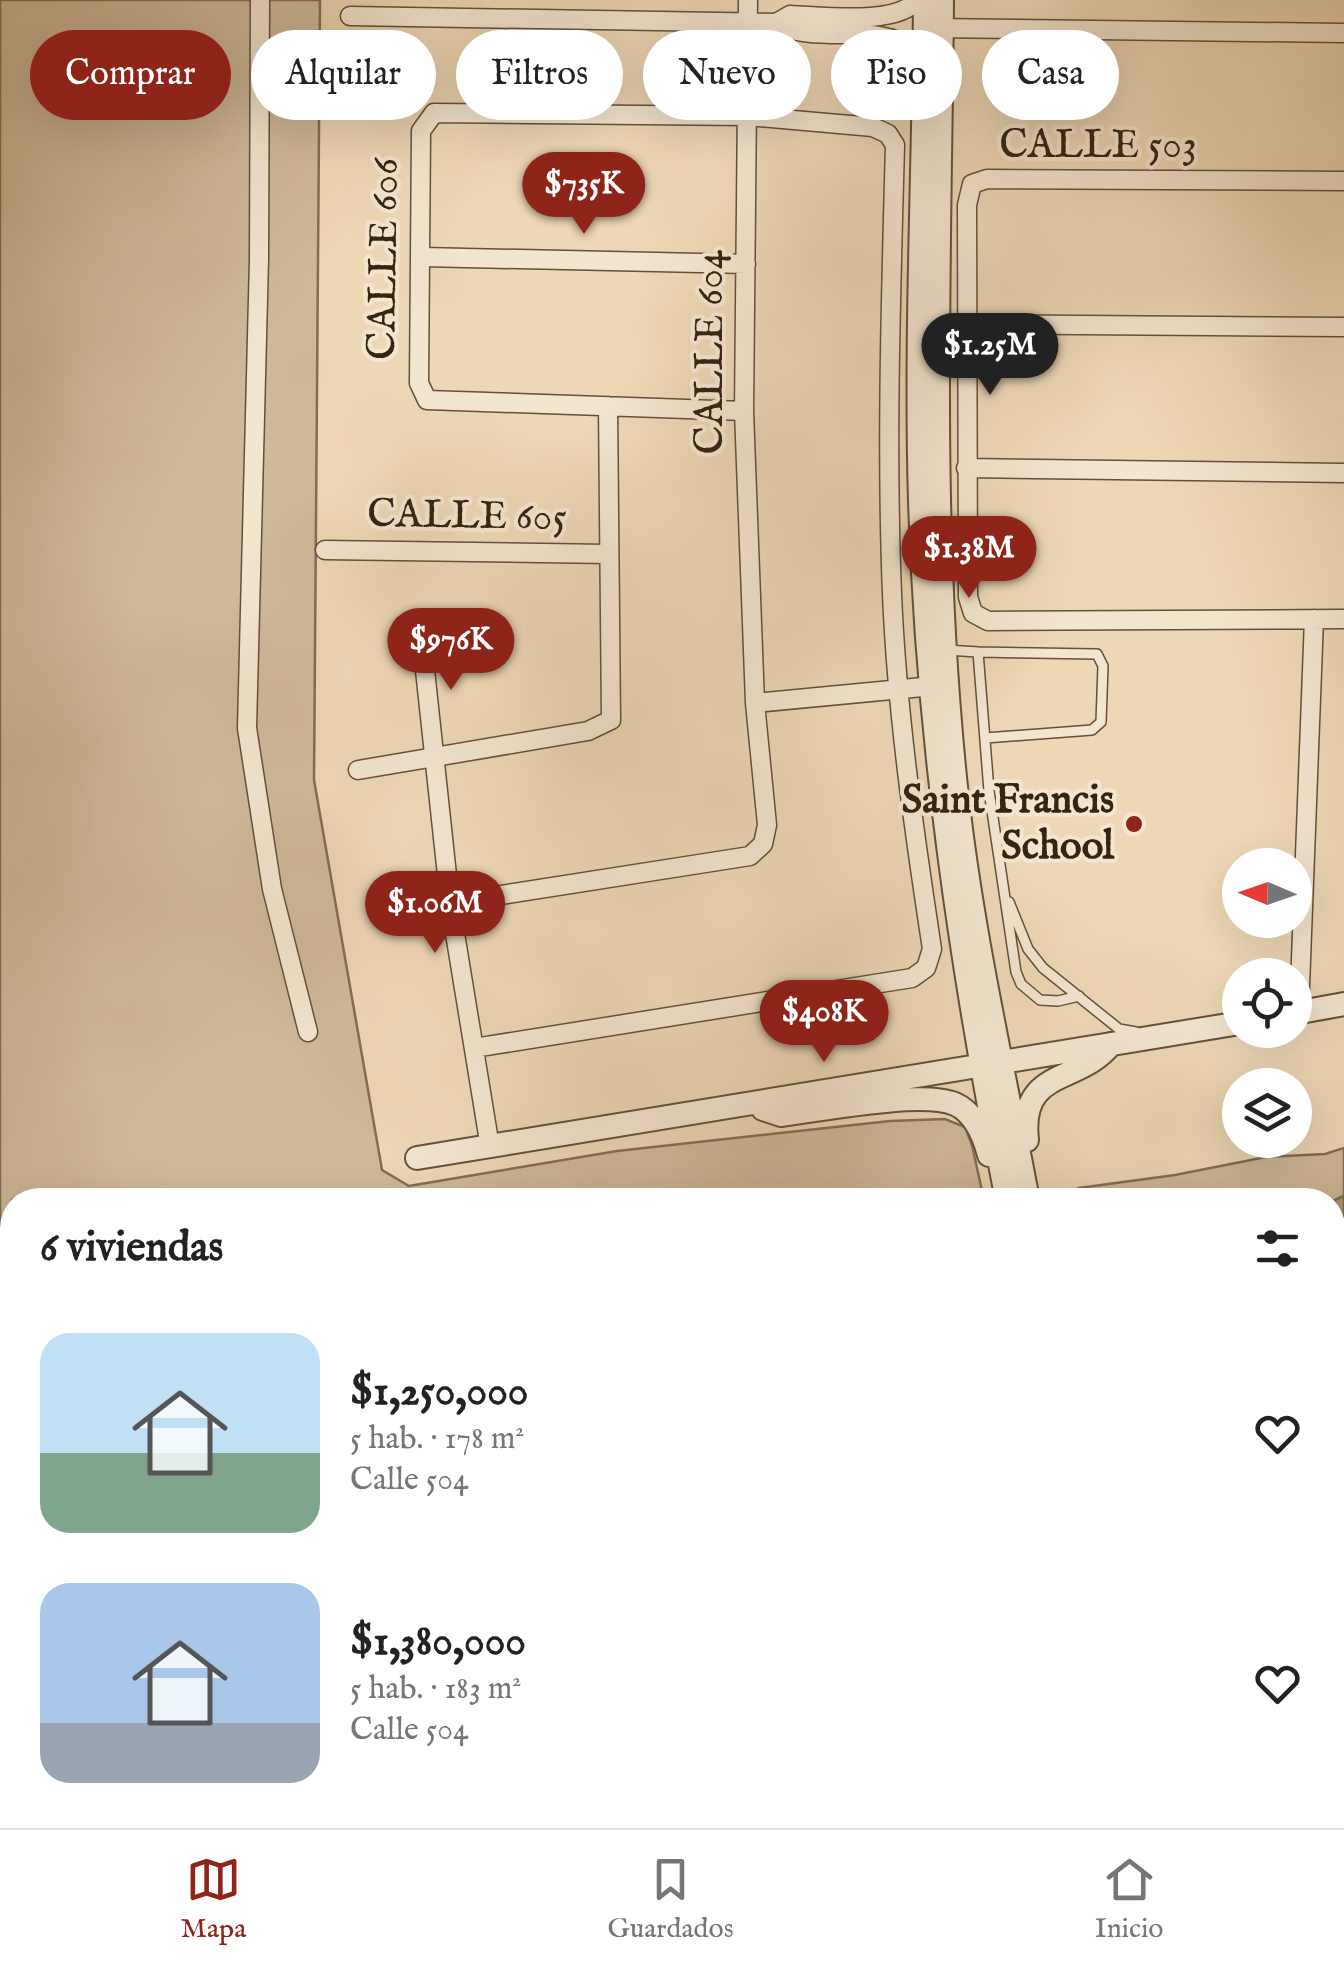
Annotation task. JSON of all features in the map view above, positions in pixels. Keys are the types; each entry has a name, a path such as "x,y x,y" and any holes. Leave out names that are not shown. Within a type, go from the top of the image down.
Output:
{"street":[{"path":"260,0 259,259 247,728 272,888 308,1032"},
{"name":"CALLE 604","path":"748,0 748,30"},
{"path":"776,23 790,15 886,16 903,13 917,0"},
{"path":"925,0 933,28 929,362"},
{"path":"933,28 942,0"},
{"path":"350,16 776,23 809,35 831,35"},
{"path":"933,28 1344,33"},
{"name":"CALLE 606","path":"643,115 434,113 421,131 419,383 427,400 744,411"},
{"name":"CALLE 604","path":"450,904 750,856 763,844 767,825 756,703 744,411 746,120"},
{"path":"474,1048 912,978 926,968 932,949 912,822 892,594 890,361 895,145 888,134 873,128 788,120"},
{"path":"926,120 929,362 938,504 939,686 992,1063 1016,1188"},
{"name":"CALLE 503","path":"966,324 967,205 972,184 986,178 1344,181"},
{"path":"422,258 746,264"},
{"path":"1344,327 966,324 968,597 974,613 988,620 1344,619"},
{"path":"890,361 929,362"},
{"path":"358,770 588,731 611,720 608,406"},
{"path":"966,468 1344,474"},
{"name":"CALLE 605","path":"325,550 608,554"},
{"path":"1299,958 1314,619"},
{"path":"422,632 450,904 490,1147"},
{"path":"756,703 939,686"},
{"path":"1312,1009 1344,1004"},
{"path":"417,1158 1222,1025"},
{"path":"1016,1188 1028,1158 1026,1113 1032,1097 1058,1076 1098,1060 1110,1044"},
{"path":"750,1105 781,1115 914,1100 952,1103 975,1121 985,1139 994,1172 1015,1188"}],"lane":[{"path":"937,651 1097,654 1103,666 1101,722 1092,730 984,738"},
{"path":"978,652 989,791 1006,895 1008,936 1020,984 1040,1000 1058,1002 1079,996"},
{"path":"1006,895 1028,950 1043,968 1120,1029 1160,1037"}],"shaded area":[{"path":"0,0 320,0 320,30 251,30 251,120 319,120 314,780 382,1170 409,1186 617,1151 890,1121 945,1119 965,1127 981,1188 0,1188"},
{"path":"1344,1148 1344,1188 1079,1188 1261,1158 1312,1158 1312,1155"}],"place":[{"name":"Saint Francis School","path":"1134,824"}]}
